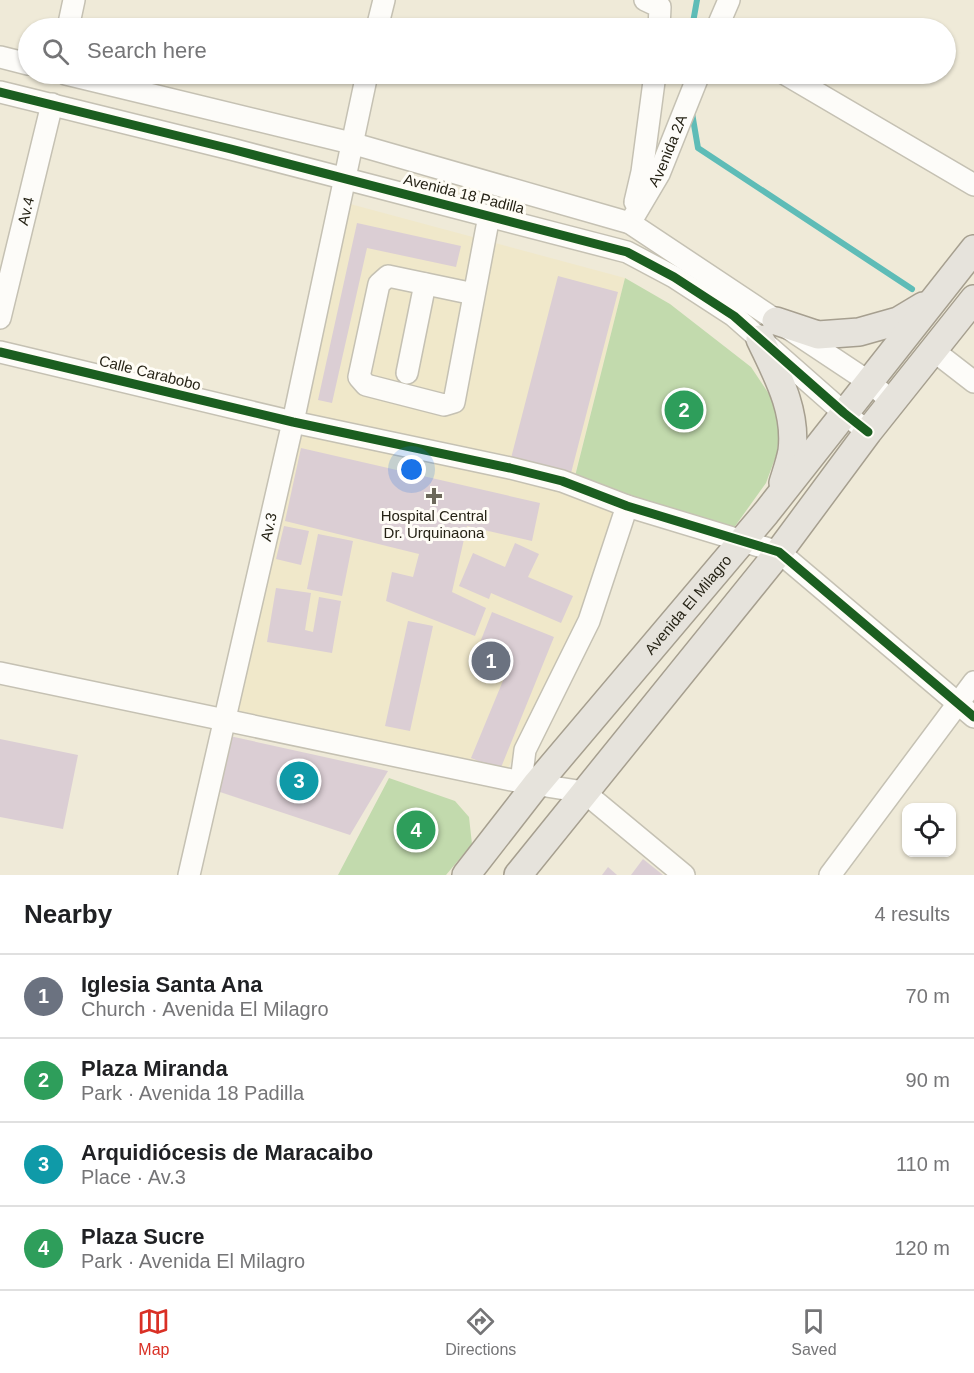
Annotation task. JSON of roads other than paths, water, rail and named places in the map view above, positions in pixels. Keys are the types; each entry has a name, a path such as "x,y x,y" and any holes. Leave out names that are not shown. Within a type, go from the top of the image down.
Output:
{"main road":[{"name":"Avenida El Milagro","path":"466,875 528,783 779,496 974,249"},
{"path":"779,496 792,452 793,421 768,330 818,335 859,332 898,321 934,299"},
{"path":"518,875 779,552 868,432 974,299"}],"street":[{"path":"70,18 74,0"},
{"path":"380,18 384,0"},
{"path":"721,18 729,0"},
{"path":"656,2 658,18"},
{"path":"0,57 18,62"},
{"name":"Avenida 18 Padilla","path":"107,84 351,143 630,223 768,330 844,413 868,432"},
{"name":"Av.3","path":"189,875 293,422 365,84"},
{"path":"630,223 642,172 654,84"},
{"name":"Avenida 2A","path":"630,223 659,174 695,84"},
{"path":"802,84 974,185"},
{"name":"Avenida 18 Padilla","path":"0,92 627,252 674,277 734,316 768,330 869,382 893,402"},
{"name":"Av.4","path":"0,318 51,104"},
{"path":"474,294 388,276 379,284 359,377 366,385 444,405 454,402 489,216"},
{"path":"407,373 425,284"},
{"path":"934,351 974,382"},
{"name":"Calle Carabobo","path":"0,352 293,422 551,478 627,506 779,552"},
{"path":"528,783 525,750 589,621 627,506"},
{"path":"779,552 974,717"},
{"path":"0,673 528,783 584,792 684,875"},
{"path":"830,875 974,682"}],"waterway":[{"path":"694,18 697,0"},
{"path":"692,113 698,148 912,289"}],"place":[{"name":"Plaza Miranda","path":"684,410"},
{"name":"Hospital Central Dr. Urquinaona","path":"434,496"},
{"name":"Iglesia Santa Ana","path":"491,661"},
{"name":"Arquidiócesis de Maracaibo","path":"299,781"},
{"name":"Plaza Sucre","path":"416,830"}]}
